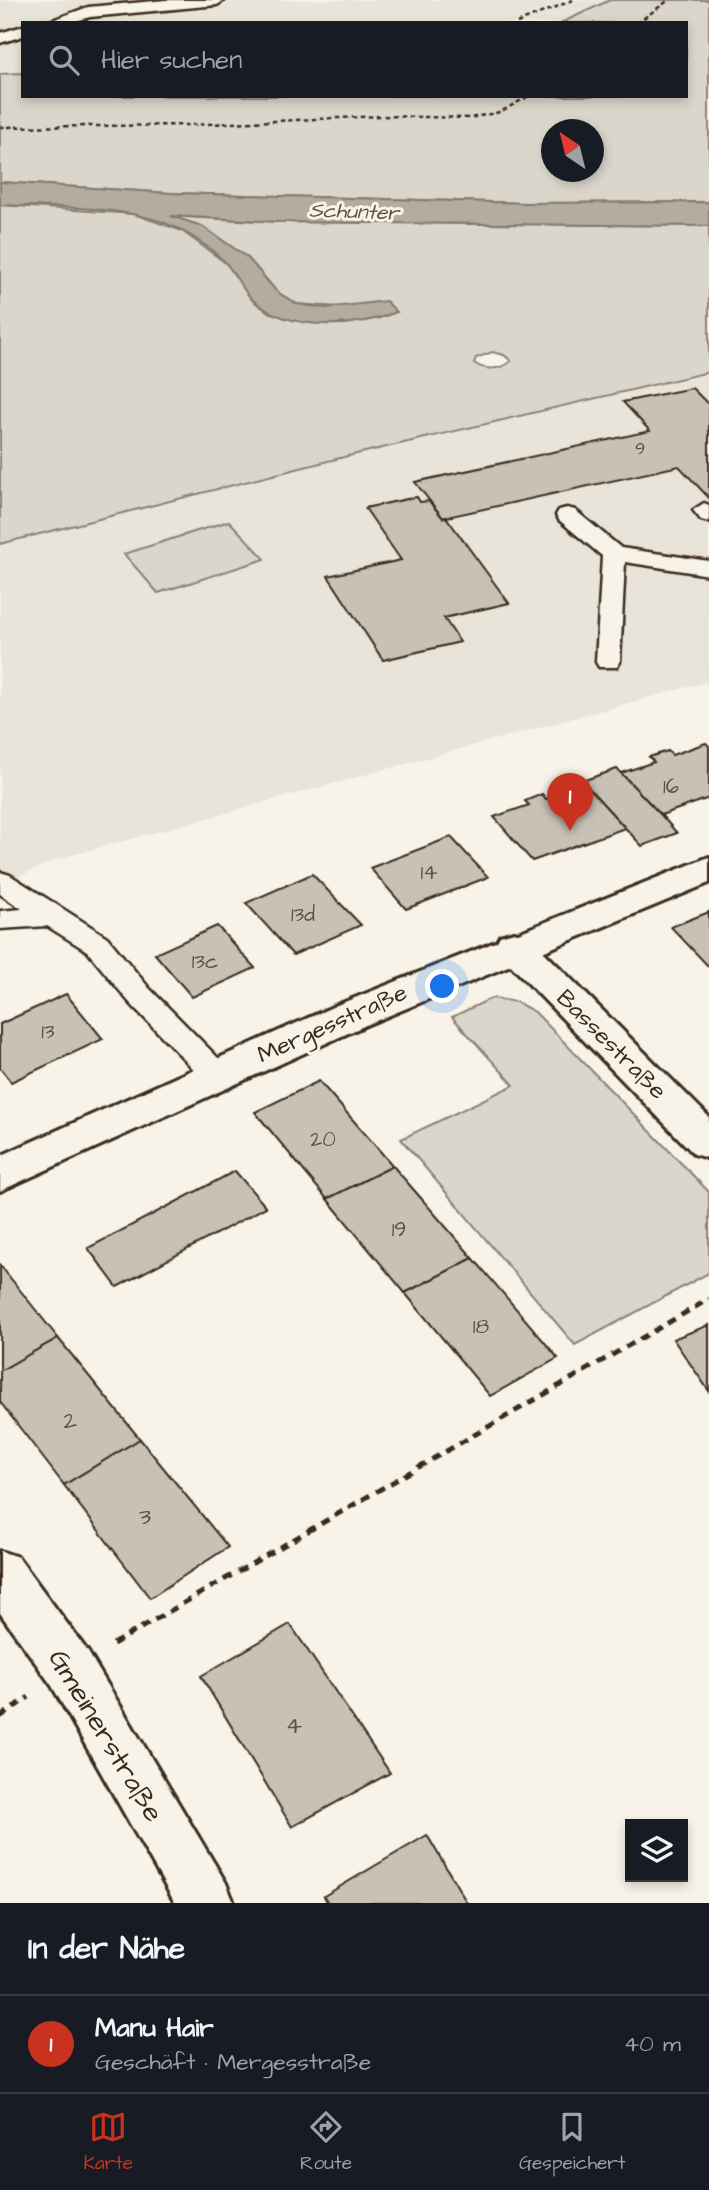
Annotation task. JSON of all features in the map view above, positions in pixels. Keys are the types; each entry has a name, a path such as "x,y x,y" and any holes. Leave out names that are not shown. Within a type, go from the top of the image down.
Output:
{"street":[{"name":"Mergesstraße","path":"0,1175 216,1074 514,945 709,869"},
{"name":"Bassestraße","path":"514,945 709,1143"},
{"name":"Gmeinerstraße","path":"0,1573 70,1669 206,1903"}],"lane":[{"path":"59,21 88,12 217,0"},
{"path":"0,38 21,33"},
{"path":"567,515 614,554 709,568"},
{"path":"608,662 614,554"},
{"path":"0,881 97,944 139,995 216,1074"},
{"path":"0,920 52,916"}],"path":[{"path":"522,21 573,0"},
{"path":"640,21 669,0"},
{"path":"0,127 188,125 380,116 470,118 500,112 525,98"},
{"path":"70,1669 709,1299"}],"shaded area":[{"path":"0,0 610,0 564,21 21,21 21,73 0,74"},
{"path":"610,0 709,0 709,202 526,203 171,193 0,182 0,74 21,73 21,98 688,98 688,21 565,21"},
{"path":"0,205 134,214 182,231 227,264 252,300 270,313 312,321 377,319 396,311 297,304 277,292 248,258 167,216 280,222 709,226 709,372 352,455 0,544","holes":["492,352 504,355 511,361 498,368 474,363 476,358"]},
{"path":"709,372 709,681 58,859 0,885 0,544 352,455"},
{"path":"229,521 265,559 158,593 124,554"},
{"path":"492,998 516,1002 535,1012 709,1192 709,1273 575,1345 401,1139 514,1085 452,1017"}],"water":[{"name":"Schunter","path":"0,182 171,193 526,203 709,202 709,226 280,222 171,216 202,226 248,258 277,292 297,304 325,308 386,301 397,312 362,321 324,324 286,318 269,311 250,297 220,257 201,242 163,222 94,209 0,205"}],"building":[{"path":"692,388 709,405 709,498 679,466 443,518 415,482 650,431 623,402"},
{"path":"417,497 420,502 429,501 443,518 446,517 509,603 444,618 460,642 383,660 328,576 401,560 365,508"},
{"path":"706,743 709,746 709,798 661,815 621,773 654,762 649,757 668,751 672,755"},
{"path":"617,769 677,833 642,846 582,781"},
{"path":"586,785 625,828 532,861 494,817 529,805 525,801 542,794 546,799"},
{"path":"451,837 488,877 406,909 370,868"},
{"path":"312,874 361,925 293,955 246,903"},
{"path":"709,912 709,967 671,927"},
{"path":"217,926 255,968 192,997 155,954"},
{"path":"66,994 103,1039 11,1082 0,1068 0,1024"},
{"path":"319,1081 393,1166 327,1199 255,1112"},
{"path":"393,1166 473,1258 405,1293 327,1199"},
{"path":"235,1171 266,1207 117,1287 88,1248"},
{"path":"473,1258 558,1358 490,1396 405,1293"},
{"path":"0,1265 58,1338 0,1371"},
{"path":"709,1325 709,1391 673,1339"},
{"path":"58,1338 140,1439 64,1485 0,1402 0,1371"},
{"path":"140,1439 228,1547 150,1598 64,1485"},
{"path":"290,1624 390,1773 292,1827 201,1676"},
{"path":"427,1835 467,1903 328,1903 324,1896"}],"place":[{"name":"Manu Hair","path":"570,831"}]}
